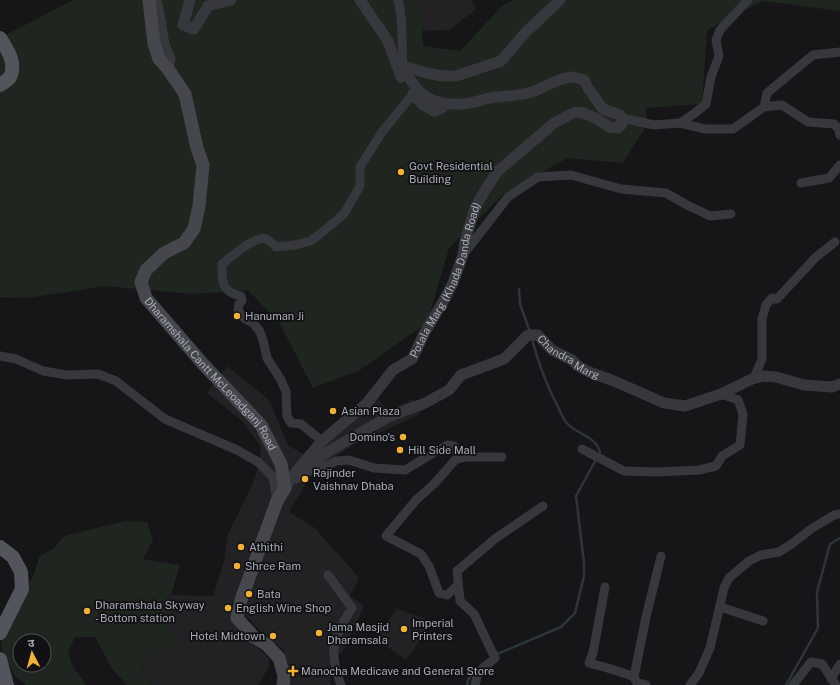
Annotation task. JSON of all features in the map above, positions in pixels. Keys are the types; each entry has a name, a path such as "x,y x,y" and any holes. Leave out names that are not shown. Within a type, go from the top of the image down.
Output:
{"main road":[{"name":"Dharamshala Cantt McLeoadganj Road","path":"149,0 154,44 159,59 168,68 185,94 197,148 203,165 199,206 194,229 184,243 164,253 146,270 141,282 146,298 203,364 261,425 281,464 285,488"},
{"path":"0,38 10,53 12,65 10,77 0,85"},
{"path":"283,685 284,676 280,658 266,645 254,637 237,618 241,600 277,501 285,488"},
{"path":"0,547 13,557 21,572 22,588 0,633"},
{"path":"0,659 7,685"}],"street":[{"path":"156,0 164,45 170,59 168,68"},
{"path":"190,0 183,24 194,29 208,6 231,0"},
{"path":"360,0 388,41 404,83 423,105 434,111 442,108 445,104"},
{"path":"398,0 402,13 403,66 410,80 425,97 435,102 445,104 462,104 489,98 527,94 550,84 573,77 584,80 603,109 620,115 622,118 654,125 680,123 705,129 733,129 764,107 782,105 808,122 834,124 839,129 840,135"},
{"path":"403,66 426,74 456,76 500,61 526,32 560,0"},
{"path":"680,123 706,104 711,77 719,56 716,40 720,30 748,0"},
{"path":"764,107 767,93 813,55 840,52"},
{"path":"322,441 302,424 291,423 287,416 286,392 281,380 267,358 264,340 259,330 244,318 238,310 239,304 242,301 241,296 226,290 223,283 222,264 247,244 260,239 265,238 276,247 295,245 310,240 333,224 344,214 360,186 360,167 382,132 413,94"},
{"name":"Potala Marg (Khada Danda Road)","path":"285,488 295,473 322,441 367,403 394,370 412,359 457,273 475,208 497,172 554,123 575,112 584,113 599,120 609,127 618,128 622,124 622,118"},
{"path":"801,183 829,178 840,165"},
{"path":"463,255 508,197 538,177 571,175 621,189 666,193 687,206 710,216 730,214"},
{"path":"754,378 762,358 762,319 766,305 772,298 777,299 816,257 835,242"},
{"name":"Chandra Marg","path":"285,488 329,451 390,416 423,404 449,390 461,375 504,359 533,335 552,350 572,360 588,372 614,381 664,403 685,406 721,394 754,378 763,376 776,377 804,386 832,387 840,384"},
{"path":"0,356 16,359 44,371 67,375 98,374 116,381 165,419 237,450 258,462 273,477 277,501"},
{"path":"582,449 624,471 650,472 699,470 716,466 722,456 740,445 743,414 738,400 721,394"},
{"path":"308,470 309,469 315,472 336,461 349,460 374,468 405,470 447,445 454,446 460,458"},
{"path":"458,586 447,595 439,593 429,566 421,554 386,536 416,500 434,484 456,459 465,457 502,457"},
{"path":"475,685 478,672 495,658 474,614 460,601 456,571 496,538 543,506"},
{"path":"690,685 698,673 710,648 724,588 729,578 749,561 761,555 779,552 793,544 811,529 834,515 840,514"},
{"path":"646,685 636,683 634,677 646,617 661,556"},
{"path":"328,575 352,608 339,632 333,657 335,671 341,685"},
{"path":"605,587 593,653 589,663 634,677"},
{"path":"720,607 763,621"},
{"path":"793,685 811,662 822,664 833,682"},
{"path":"833,682 840,664"}],"shaded area":[{"path":"73,0 420,0 423,46 460,51 502,6 513,0 840,0 840,11 763,1 707,30 702,104 646,108 647,124 623,163 567,158 505,193 449,248 427,323 360,370 313,388 280,324 248,290 193,294 105,286 27,298 0,297 0,38"},
{"path":"403,0 471,0 476,9 449,30 409,31"},
{"path":"227,366 269,400 288,445 303,454 373,393 389,411 413,399 420,414 355,444 314,470 289,512 315,528 359,578 350,596 364,606 342,653 331,656 330,685 286,685 286,661 283,649 261,632 245,614 244,606 231,602 233,620 249,641 269,658 269,667 258,685 156,685 144,679 140,658 175,644 163,601 171,595 213,596 224,561 228,534 254,481 259,464 261,447 242,421 207,393"},
{"path":"126,521 147,522 153,540 143,559 180,565 171,595 163,601 175,644 140,658 144,679 156,685 127,685 112,669 95,637 75,637 68,653 74,669 87,685 26,685 15,676 13,673 52,673 52,633 12,633 12,670 1,649 3,624 33,577 39,557 54,548 64,536"},
{"name":"Imperial Printers","path":"397,609 433,621 406,660 375,638"}],"waterway":[{"path":"519,289 520,304 530,332"},
{"path":"495,655 561,627 575,613 584,576 584,563 576,496 600,452 594,442 575,430 563,418 546,381 532,339"},
{"path":"786,685 818,628 817,592 830,544 840,538"},
{"path":"478,668 486,661"},
{"path":"467,685 468,680 474,672"}],"place":[{"name":"Govt Residential Building","path":"401,172"},
{"name":"Hanuman Ji","path":"237,316"},
{"name":"Asian Plaza","path":"333,411"},
{"name":"Domino's","path":"403,437"},
{"name":"Hill Side Mall","path":"400,450"},
{"name":"Rajinder Vaishnav Dhaba","path":"305,479"},
{"name":"Athithi","path":"241,547"},
{"name":"Shree Ram","path":"237,566"},
{"name":"Bata","path":"249,594"},
{"name":"English Wine Shop","path":"228,608"},
{"name":"Dharamshala Skyway - Bottom station","path":"87,611"},
{"name":"Imperial Printers","path":"404,629"},
{"name":"Jama Masjid Dharamsala","path":"319,633"},
{"name":"Hotel Midtown","path":"273,636"},
{"name":"Manocha Medicave and General Store","path":"293,671"}]}
